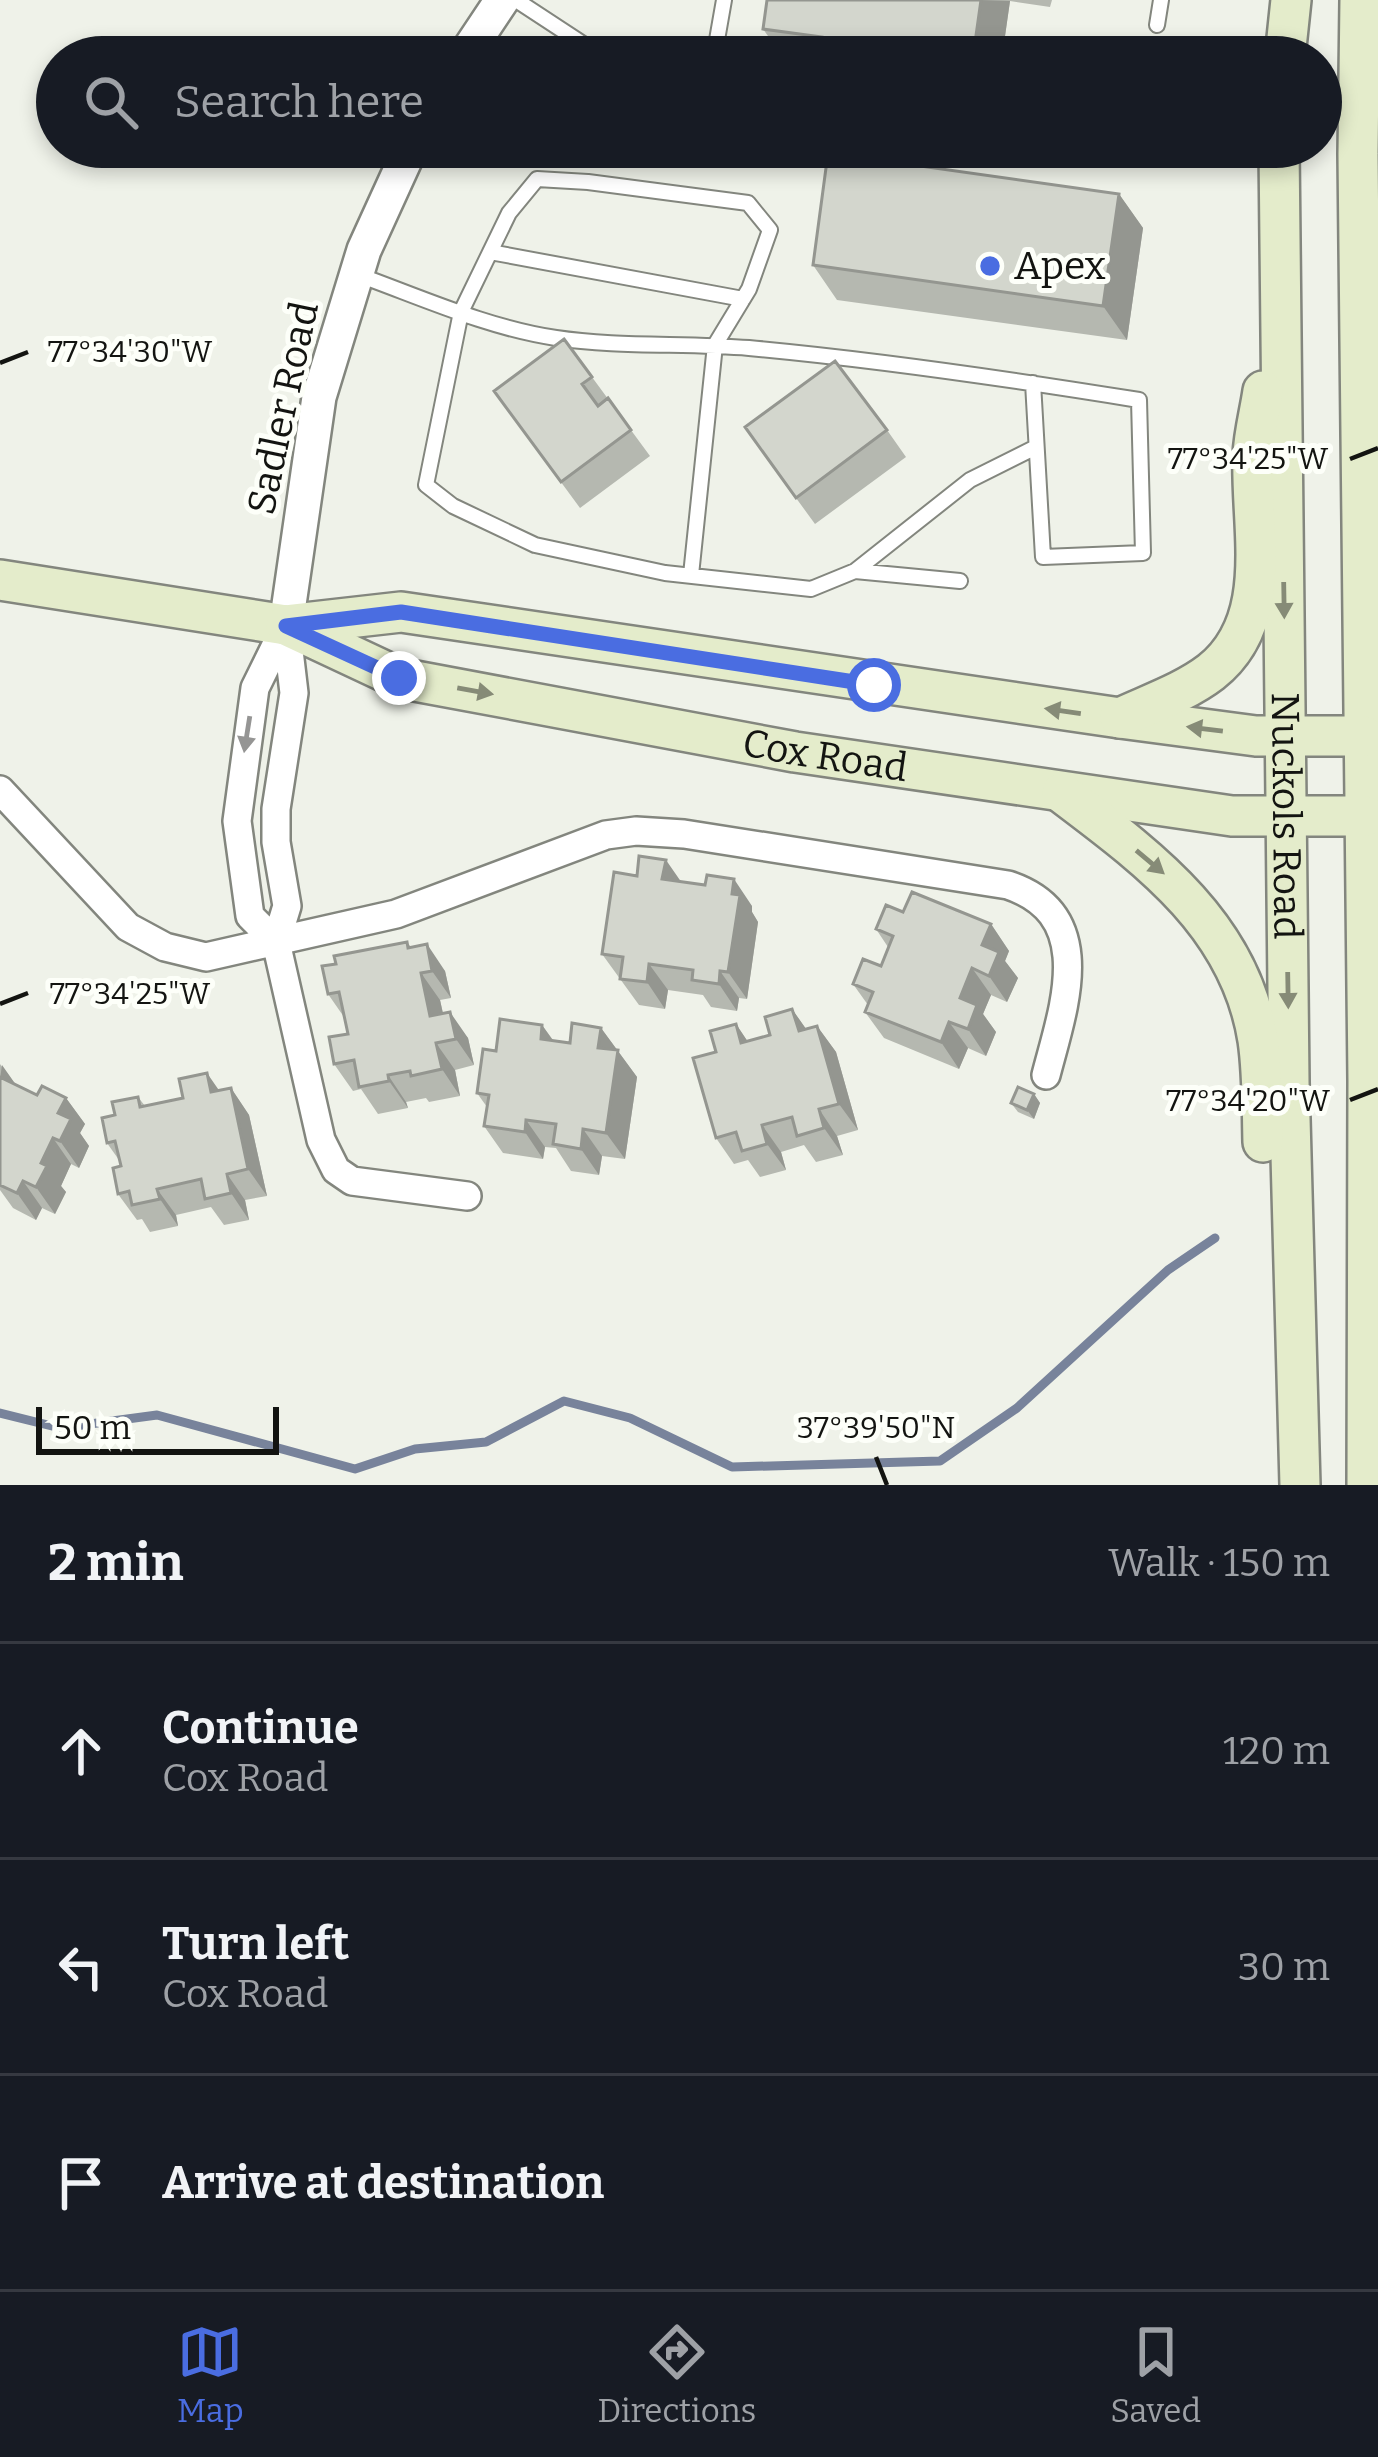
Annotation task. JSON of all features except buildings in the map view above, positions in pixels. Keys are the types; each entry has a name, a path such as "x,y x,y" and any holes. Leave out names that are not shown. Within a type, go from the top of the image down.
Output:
{"main road":[{"path":"1287,36 1291,0"},
{"name":"Nuckols Road","path":"1360,0 1360,291 1371,736 1371,1485"},
{"name":"Nuckols Road","path":"1279,168 1298,1485"},
{"path":"1120,718 1212,671 1239,640 1248,620 1256,567 1253,452 1280,285"},
{"path":"1360,291 1378,440"},
{"name":"Cox Road","path":"0,580 286,626 399,678 795,752 1232,816 1371,817"},
{"name":"Cox Road","path":"286,626 401,612 1120,718 1285,737 1371,736"},
{"path":"1058,789 1189,898 1225,948 1252,1011 1261,1072 1264,1209 1298,1485"},
{"path":"1371,1485 1378,1474"}],"street":[{"path":"478,36 502,0"},
{"name":"Sadler Road","path":"286,626 319,398 356,274 400,168"},
{"path":"276,942 250,916 237,821 255,688 286,626"},
{"path":"286,626 293,693 277,809 276,842 286,906 276,942 322,1141 336,1170 352,1181 466,1196"},
{"path":"0,790 128,927 165,947 206,957 396,914 573,844 636,831 684,834 1008,885 1028,892 1047,911 1062,934 1070,962 1046,1075"}],"lane":[{"path":"516,0 571,36"},
{"path":"718,36 724,0"},
{"path":"1157,25 1161,0"},
{"path":"692,575 716,345 742,299 770,230 748,203 537,179 508,213 461,312 426,485 453,506 535,545 692,575 812,589 855,571 970,480 1036,447"},
{"path":"490,252 742,299"},
{"path":"356,274 461,312 556,338 848,357 1033,383 1139,400 1143,553 1042,557 1033,383"},
{"path":"855,571 960,581"}],"waterway":[{"path":"0,1413 60,1428 157,1415 355,1469 415,1449 486,1442 564,1401 630,1418 732,1467 940,1461 1017,1408 1168,1270 1215,1238"}],"place":[{"name":"Apex","path":"990,266"}],"route":[{"path":"399,678 286,626 401,612 874,685"}]}
